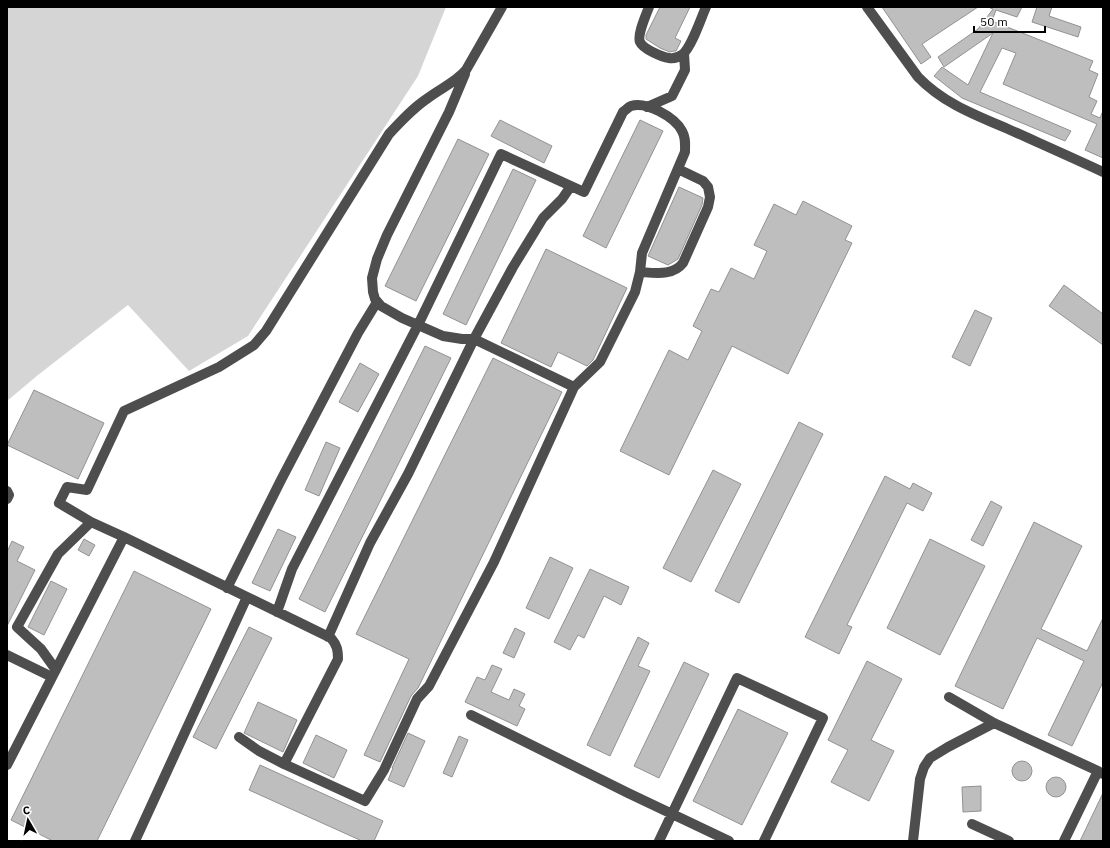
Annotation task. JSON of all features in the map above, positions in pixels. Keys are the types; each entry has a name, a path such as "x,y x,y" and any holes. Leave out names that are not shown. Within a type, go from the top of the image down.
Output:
{"street":[{"path":"502,7 466,70 449,112 387,235 377,258 372,278 373,292 377,302 381,306 418,325 443,336 474,339 574,387"},
{"path":"649,7 639,37 640,43 657,54 670,58 677,58 684,53 706,7"},
{"path":"867,7 910,67 927,87 937,95 966,110 1103,172"},
{"path":"647,107 672,96 686,70 684,53"},
{"path":"284,764 338,660 336,644 328,637 91,522 59,503 66,487 86,490 124,411 219,367 254,345 266,331 389,134 407,115 466,70"},
{"path":"239,737 259,751 284,764 365,801 384,770 418,699 429,686 494,562 574,387 600,362 635,292 640,272 642,253 685,152 686,140 682,130 673,120 642,105 630,107 623,112 584,192 501,154 418,325 292,570 277,612"},
{"path":"640,272 666,273 679,268 683,263 708,207 710,197 708,188 703,181 678,169"},
{"path":"328,637 370,543 408,474 474,339 513,267 543,218 562,199 570,186"},
{"path":"227,588 281,480 358,333 377,302"},
{"path":"7,492 9,495 7,499"},
{"path":"54,673 41,649 18,627 58,554 91,522"},
{"path":"7,765 124,538"},
{"path":"135,841 247,597"},
{"path":"7,655 54,673"},
{"path":"659,841 737,678 823,718 764,841"},
{"path":"949,697 994,722 1100,772 1064,841"},
{"path":"471,715 729,841"},
{"path":"913,841 920,779 924,767 930,758 994,722"},
{"path":"972,824 1009,841"}],"shaded area":[{"path":"7,7 446,7 418,76 248,336 189,371 128,305 7,401"}],"building":[{"path":"660,7 690,7 675,38 681,41 676,51 670,52 660,48 646,39 646,35"},
{"path":"882,7 978,7 922,44 931,57 921,64"},
{"path":"990,7 1022,7 1017,17 996,10 992,21 1093,61 1089,70 1098,74 1089,97 1097,101 1091,114 1100,118 1103,111 1103,158 1085,150 1097,124 1003,84 1016,53 1002,48 980,92 1071,131 1065,141 962,98 934,76 942,67 968,85 993,33 944,67 938,57 978,29 993,9"},
{"path":"1037,7 1052,7 1049,16 1081,27 1078,37 1032,22"},
{"path":"500,120 552,146 544,163 491,136"},
{"path":"640,120 663,131 606,248 583,236"},
{"path":"458,139 489,154 416,301 385,286"},
{"path":"513,169 536,180 466,325 443,314"},
{"path":"679,187 703,198 702,205 678,259 668,265 648,256"},
{"path":"803,201 852,226 845,240 852,243 788,374 732,346 669,475 620,451 669,350 688,360 702,331 693,326 711,289 719,292 731,268 754,279 767,251 754,245 774,204 796,215"},
{"path":"546,249 627,288 593,360 587,366 558,352 551,367 501,343"},
{"path":"1064,285 1103,314 1103,345 1049,306"},
{"path":"975,310 992,318 970,366 952,357"},
{"path":"425,346 451,358 325,612 299,599"},
{"path":"493,358 562,392 418,688 411,696 380,762 364,755 409,659 356,634"},
{"path":"360,363 379,374 358,412 339,402"},
{"path":"34,390 104,423 78,479 7,445"},
{"path":"799,422 823,434 739,603 715,591"},
{"path":"326,442 340,448 319,496 305,490"},
{"path":"713,470 741,484 691,582 663,568"},
{"path":"885,476 910,489 913,483 932,493 923,511 907,503 847,625 852,627 839,654 805,637"},
{"path":"991,501 1002,507 983,546 971,540"},
{"path":"1034,522 1082,546 1041,629 1087,651 1103,618 1103,682 1072,746 1048,735 1084,661 1037,638 1003,709 955,686"},
{"path":"278,529 296,537 270,591 252,583"},
{"path":"84,539 95,545 89,556 78,550"},
{"path":"930,539 985,566 940,655 887,628"},
{"path":"12,541 24,547 17,561 35,570 7,626 7,552"},
{"path":"550,557 573,568 549,619 526,608"},
{"path":"590,569 629,587 621,605 604,596 584,638 578,635 570,650 554,642"},
{"path":"134,571 211,609 97,841 53,841 11,820"},
{"path":"51,581 67,589 44,635 28,627"},
{"path":"249,627 272,638 216,749 193,737"},
{"path":"515,628 525,633 514,658 503,653"},
{"path":"638,637 649,643 638,666 650,671 610,756 587,745"},
{"path":"867,661 902,679 871,740 894,751 869,801 831,782 848,750 828,740"},
{"path":"684,662 709,674 659,778 634,766"},
{"path":"492,665 502,669 491,692 509,700 514,689 525,694 519,706 525,709 517,726 465,702 477,677 485,680"},
{"path":"258,702 297,720 283,752 244,733"},
{"path":"738,709 788,733 742,825 693,801"},
{"path":"408,733 425,741 404,787 388,780"},
{"path":"316,735 347,750 334,778 303,763"},
{"path":"459,736 468,740 452,777 443,773"},
{"path":"1022,761 1029,764 1032,771 1029,778 1022,781 1015,778 1012,771 1015,764"},
{"path":"260,765 383,821 374,841 362,841 249,790"},
{"path":"1056,777 1063,780 1066,787 1063,794 1056,797 1049,794 1046,787 1049,780"},
{"path":"981,786 981,811 963,812 962,787"},
{"path":"1103,793 1103,841 1080,841"}]}
